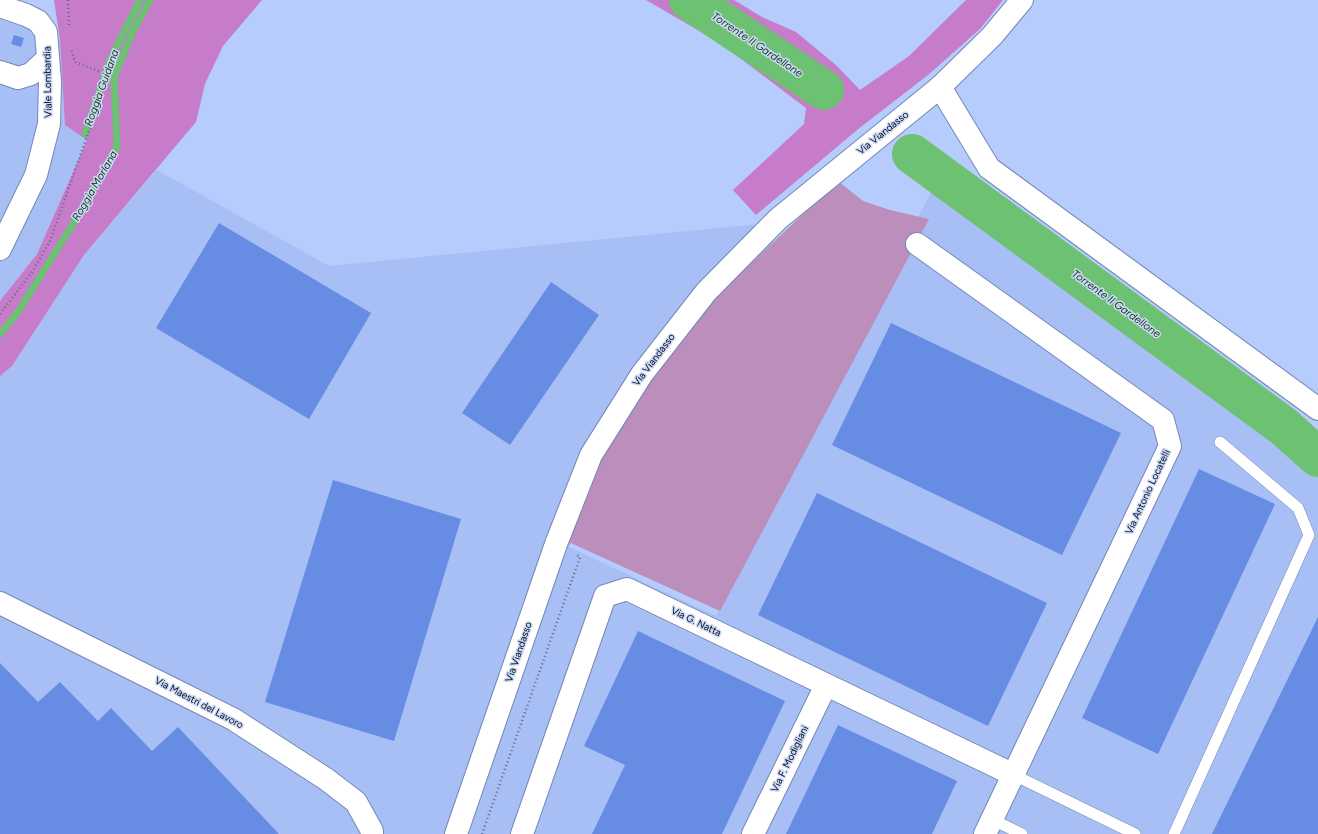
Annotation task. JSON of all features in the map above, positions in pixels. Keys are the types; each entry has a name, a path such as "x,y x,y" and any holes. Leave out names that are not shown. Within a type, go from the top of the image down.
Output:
{"street":[{"name":"Via Viandasso","path":"456,834 556,544 591,455 642,374 706,292 778,219 940,87 992,36 1022,0"},
{"name":"Viale Lombardia","path":"0,6 38,21 46,32 50,82 49,124 36,175 0,249"},
{"path":"0,72 18,78 31,74 47,59"},
{"path":"940,87 989,168 1318,409"},
{"name":"Via Antonio Locatelli","path":"917,244 1163,420 1170,446 988,827"},
{"name":"Via G. Natta","path":"522,834 605,596 627,589 1012,774"},
{"name":"Via Maestri del Lavoro","path":"0,603 232,719 326,779 356,802 372,831 372,834"},
{"name":"Via F. Modigliani","path":"754,834 826,684"}],"lane":[{"path":"1174,834 1309,535 1298,508 1220,442"},
{"path":"1012,774 1135,834"},
{"path":"988,827 1022,834"}],"path":[{"path":"68,0 69,30"},
{"path":"0,314 32,272 50,241 107,80 100,72 75,62 70,44"},
{"path":"482,834 580,557 556,544"}],"shaded area":[{"path":"54,0 262,0 223,46 205,84 196,122 84,255 12,366 0,376 0,301 37,254 87,140 65,125 60,40"},
{"path":"646,0 734,0 762,17 796,32 836,65 860,90 909,56 966,0 1003,0 980,29 928,75 857,130 756,215 733,190 804,124 806,108 720,43"},
{"path":"0,19 60,40 87,140 37,254 0,301"},
{"path":"157,170 329,266 790,221 661,378 569,547 716,616 935,184 1262,407 1318,453 1318,834 0,834 0,376 12,366 84,255"},
{"path":"838,181 863,201 890,210 929,219 720,611 562,539 583,488 632,401 695,313 725,288"}],"building":[{"path":"14,35 24,38 21,47 11,44"},
{"path":"219,223 371,313 309,419 156,328"},
{"path":"551,282 599,315 510,445 462,413"},
{"path":"891,323 1121,433 1062,555 832,445"},
{"path":"1199,469 1275,504 1158,754 1082,718"},
{"path":"333,480 461,519 394,741 265,702"},
{"path":"817,493 1047,603 988,726 758,615"},
{"path":"1318,617 1318,834 1212,834"},
{"path":"638,631 785,701 722,834 592,834 625,765 584,746"},
{"path":"0,663 38,702 60,682 98,721 111,708 152,751 178,727 279,834 0,834"},
{"path":"838,725 957,781 932,834 786,834"}],"waterway":[{"name":"Roggia Guidana","path":"85,134 110,60 140,0"},
{"name":"Roggia Morlana","path":"0,334 18,312 76,219 117,147 114,77 133,31 150,0"},
{"name":"Torrente Il Gardellone","path":"689,0 824,90"},
{"name":"Torrente Il Gardellone","path":"912,154 1283,426 1318,457"}]}
